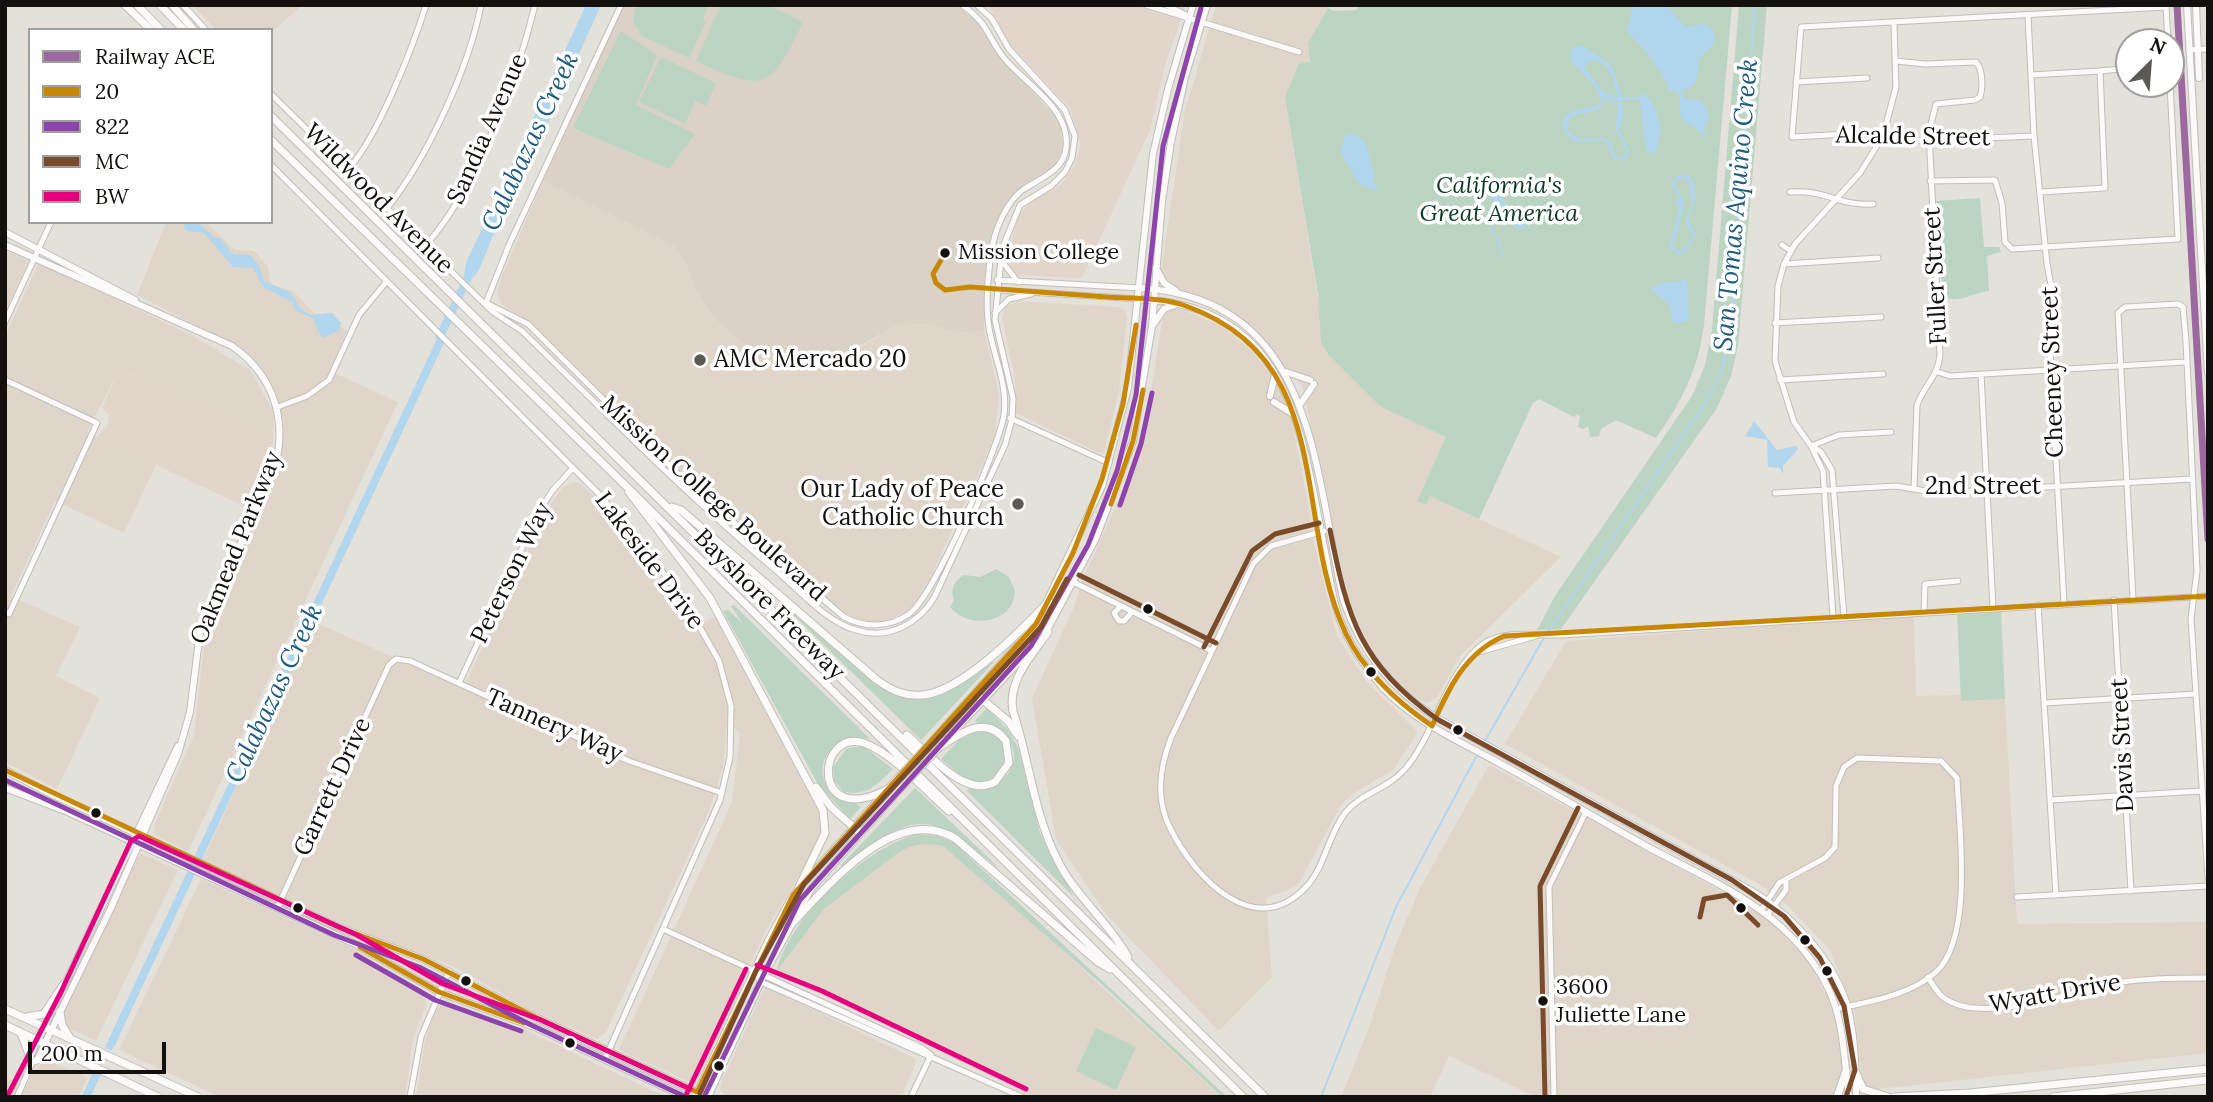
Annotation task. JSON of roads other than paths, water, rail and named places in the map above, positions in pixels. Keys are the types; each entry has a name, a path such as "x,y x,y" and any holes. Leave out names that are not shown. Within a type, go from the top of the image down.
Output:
{"highway":[{"path":"125,5 149,28"},
{"path":"137,5 159,28"},
{"path":"160,5 182,28"},
{"path":"172,5 192,28"},
{"name":"Bayshore Freeway","path":"273,118 1265,1097"},
{"name":"Bayshore Freeway","path":"273,142 625,485 1242,1097"},
{"path":"625,485 635,502 710,598 805,773 826,823 822,842 799,887"},
{"path":"670,507 681,510 877,680 902,694 921,696 950,686 1003,647 1049,601"},
{"path":"1048,632 1012,691 1013,710 1045,831 1056,859 1071,884 1123,947 1134,966"},
{"path":"976,694 1008,721 1024,745"},
{"path":"870,705 951,772 971,785 986,786 995,782 1009,763 1006,741 990,728 971,728 940,747"},
{"path":"886,790 860,800 842,796 833,789 827,778 830,758 840,746 850,743 871,747 898,766 1007,863"},
{"path":"805,773 831,807 860,833"},
{"path":"788,928 829,885 883,843 908,830 932,829 956,839 1098,962 1118,973"},
{"path":"22,1017 44,1014 65,984"},
{"path":"5,1009 198,1097"},
{"path":"60,1012 62,1025 70,1038"},
{"path":"5,1025 158,1097"},
{"path":"20,1032 33,1060 48,1054 66,1052"},
{"path":"1894,1097 1970,1093 2208,1069"},
{"path":"1837,1097 1846,1071"},
{"path":"1856,1073 1863,1089 1888,1097"},
{"path":"2053,1097 2208,1080"}],"main road":[{"path":"696,1094 778,922 799,887 1024,641 1049,601 1102,486 1128,388 1140,299 1154,146 1193,5"},
{"path":"5,770 200,864 362,937 449,971 696,1094 707,1097 788,928 811,889 903,786 1048,632 1075,583 1116,493 1133,441 1152,326 1156,266 1171,142 1208,5"},
{"path":"2187,5 2204,247 2208,373"},
{"path":"2196,5 2199,78"},
{"name":"Oakmead Parkway","path":"5,232 239,351 262,375 278,407 280,447 276,464 200,632 190,712 178,754 139,845 60,1012 48,1028"},
{"name":"Oakmead Parkway","path":"5,245 137,301"},
{"path":"1156,266 1164,283 1185,296"},
{"path":"1140,288 1185,296 1217,309 1263,343 1285,371 1301,403 1344,602 1367,652 1392,685 1436,717 1775,906 1816,950 1847,1006 1856,1073 1856,1097"},
{"path":"1140,299 1179,304 1204,313 1237,332 1275,373 1297,418 1340,621 1358,655 1385,689 1432,726 1768,914 1793,936 1827,986 1836,1009 1849,1097"},
{"path":"1152,326 1164,309 1179,304"},
{"path":"1285,371 1312,382 1301,403"},
{"path":"1275,373 1272,399 1297,418"},
{"name":"Oakmead Parkway","path":"41,1041 135,833 172,754 179,745"},
{"path":"5,788 68,812 353,943 439,992 537,1028 685,1097"},
{"path":"1586,812 1592,803"}],"street":[{"path":"183,5 204,28"},
{"path":"348,169 365,147 411,48 426,5"},
{"path":"387,207 412,177 470,46 481,5"},
{"name":"Sandia Avenue","path":"425,245 446,222 492,129 522,61 535,5"},
{"path":"486,303 509,245 621,5"},
{"name":"Mission College Boulevard","path":"486,303 527,324 726,517 838,612 862,624 878,625 909,615 924,599 995,448 1004,416 1003,382 989,328 994,279 993,241 1006,211 1025,189 1052,174 1061,162 1066,140 1059,116 1003,56 985,24 962,5"},
{"name":"Mission College Boulevard","path":"977,5 992,19 1016,57 1065,110 1074,136 1072,158 1061,177 1024,201 1016,211 994,279"},
{"path":"1146,5 1299,52"},
{"path":"1166,5 1189,17"},
{"path":"1867,78 1796,82 1801,27 2166,7 2167,28"},
{"name":"Cheeney Street","path":"2028,16 2034,136 2054,301 2049,333 2050,369 2064,603"},
{"path":"1833,617 1823,471 1811,446 1794,422 1774,354 1778,286 1791,251 1866,167 1883,136 1895,98 1894,24"},
{"path":"2189,50 2208,49"},
{"name":"Fuller Street","path":"1896,61 1925,64 1971,61 1980,65 1980,97 1936,104 1928,141 1940,355 1938,372 1917,405 1914,488"},
{"path":"2031,75 2115,69"},
{"path":"2041,192 2105,188 2100,71"},
{"name":"Alcalde Street","path":"1796,82 1792,137 1867,133 1905,141 1928,141 2034,136"},
{"name":"Wildwood Avenue","path":"273,96 486,303"},
{"path":"1930,181 1995,180 2002,203 2006,245 2016,249 2178,239 2171,98"},
{"name":"Lakeside Drive","path":"273,167 600,495 682,596 719,661 732,725 722,793 605,1059"},
{"path":"1790,192 1819,191 1854,205 1873,204"},
{"path":"5,322 50,224"},
{"path":"1782,245 1791,251"},
{"path":"1784,264 1878,258"},
{"path":"1000,259 1018,282"},
{"path":"994,279 1140,288"},
{"path":"278,407 307,396 329,380 359,314 387,281"},
{"path":"993,289 1140,299"},
{"name":"Mission College Boulevard","path":"486,303 493,312 522,331 724,527 833,619 861,632 896,630 916,619 930,605 1002,452 1012,419 1011,379 997,333 993,289"},
{"path":"995,313 1009,299 1036,292"},
{"path":"2133,599 2118,313 2121,309 2172,303 2183,307 2197,570 2193,596 2196,694 2208,878"},
{"path":"1776,323 1881,317"},
{"path":"1938,372 1950,376 2185,362"},
{"path":"1780,380 1883,374"},
{"path":"1981,374 1993,608"},
{"path":"5,380 97,424 7,613"},
{"path":"1004,416 1109,463"},
{"path":"1811,446 1832,436 1891,432"},
{"path":"1811,446 1827,460 1832,470 1844,617"},
{"name":"Peterson Way","path":"458,683 539,512 552,491 573,468"},
{"name":"2nd Street","path":"1775,493 1896,486 1938,493 2192,479"},
{"path":"1329,530 1279,542 1258,557 1164,758 1160,795 1170,828 1182,849 1214,888 1238,903 1273,907 1293,898 1305,888 1346,812 1404,771 1473,655 1496,645 1530,640 1536,636 2208,596"},
{"path":"1924,612 1925,584 1958,580"},
{"path":"1075,583 1212,651"},
{"name":"Davis Street","path":"2114,600 2131,891"},
{"path":"2038,605 2056,895"},
{"path":"1120,607 1114,612 1119,621 1124,621 1132,612"},
{"name":"Tannery Way","path":"389,665 396,659 405,659 642,766 722,793"},
{"name":"Garrett Drive","path":"277,908 389,665"},
{"path":"2044,703 2196,694"},
{"path":"1762,909 1779,883 1786,882 1830,855 1835,847 1836,786 1844,767 1857,758 1941,761 1957,778 1958,926 1950,952 1936,972 1910,988 1836,1009"},
{"path":"2050,800 2201,791"},
{"path":"1554,1097 1549,887 1586,812"},
{"path":"1768,914 1786,890 1786,882"},
{"path":"2017,897 2208,886"},
{"path":"663,929 1020,1096"},
{"path":"410,1097 421,1037 449,971"},
{"name":"Wyatt Drive","path":"1928,977 1945,998 1958,1005 1978,1007 2015,1005 2138,980 2208,978"},
{"path":"17,1097 41,1041"},
{"path":"911,1097 931,1055"}],"water":[{"path":"586,5 601,5 511,204 499,221 479,270 471,280 441,344 435,337 464,276 466,263"},
{"path":"1633,5 1666,5 1686,27 1705,24 1714,31 1714,43 1699,59 1696,83 1681,92 1686,99 1700,100 1706,108 1708,120 1701,132 1707,131 1706,135 1699,133 1683,119 1678,93 1668,90 1659,69 1627,32"},
{"path":"1578,45 1586,47 1609,63 1622,97 1640,97 1644,93 1649,99 1657,114 1660,131 1654,154 1646,150 1640,100 1622,100 1623,117 1619,131 1630,151 1624,161 1613,159 1603,140 1577,142 1566,135 1563,120 1566,116 1577,110 1598,106 1602,100 1593,84 1571,61 1570,51","holes":["1593,60 1608,69 1618,97 1602,90 1584,66","1606,98 1619,101 1615,128 1627,151 1621,159 1615,156 1611,143 1605,138 1579,139 1567,130 1570,116 1598,110"]},
{"path":"1346,134 1355,134 1365,142 1374,173 1373,182 1378,187 1376,191 1359,184 1340,151"},
{"path":"1684,174 1692,178 1695,195 1694,205 1688,220 1696,235 1685,252 1678,255 1669,246 1680,207 1675,204 1679,198 1672,184 1676,177","holes":["1684,178 1690,183 1692,206 1685,222 1693,236 1683,250 1678,251 1672,244 1684,202 1675,185 1678,179"]},
{"path":"1486,183 1498,189 1504,202 1525,216 1528,214 1526,226 1518,230 1512,223 1502,223 1492,197 1474,191"},
{"path":"184,224 200,224 215,238 220,238 233,254 250,255 259,265 264,281 290,292 301,309 310,315 332,313 341,323 339,331 322,338 313,319 294,309 292,302 263,287 253,268 233,267 204,233 186,231"},
{"path":"1687,280 1689,321 1674,324 1668,304 1651,290 1661,283"},
{"path":"1754,421 1777,450 1796,446 1798,449 1783,466 1783,474 1780,468 1768,467 1767,440 1745,436"}],"waterway":[{"name":"San Tomas Aquino Creek","path":"1548,632 1704,405 1721,373 1730,334 1755,5"},
{"path":"1606,102 1619,104"},
{"path":"1500,219 1494,221 1490,229 1497,238 1503,256"},
{"name":"Calabazas Creek","path":"110,1046 440,342"},
{"name":"San Tomas Aquino Creek","path":"1485,741 1545,636"},
{"name":"San Tomas Aquino Creek","path":"1321,1097 1396,907 1477,755"},
{"name":"Calabazas Creek","path":"86,1097 97,1073"}],"rail line":[{"name":"ACE","path":"2177,5 2208,539"}],"place":[{"name":"Mission College","path":"945,253"},
{"name":"AMC Mercado 20","path":"700,360"},
{"name":"Our Lady of Peace Catholic Church","path":"1018,504"},
{"name":"3600 Juliette Lane","path":"1543,1001"}],"park label":[{"name":"California's Great America","path":"1499,200"}]}
